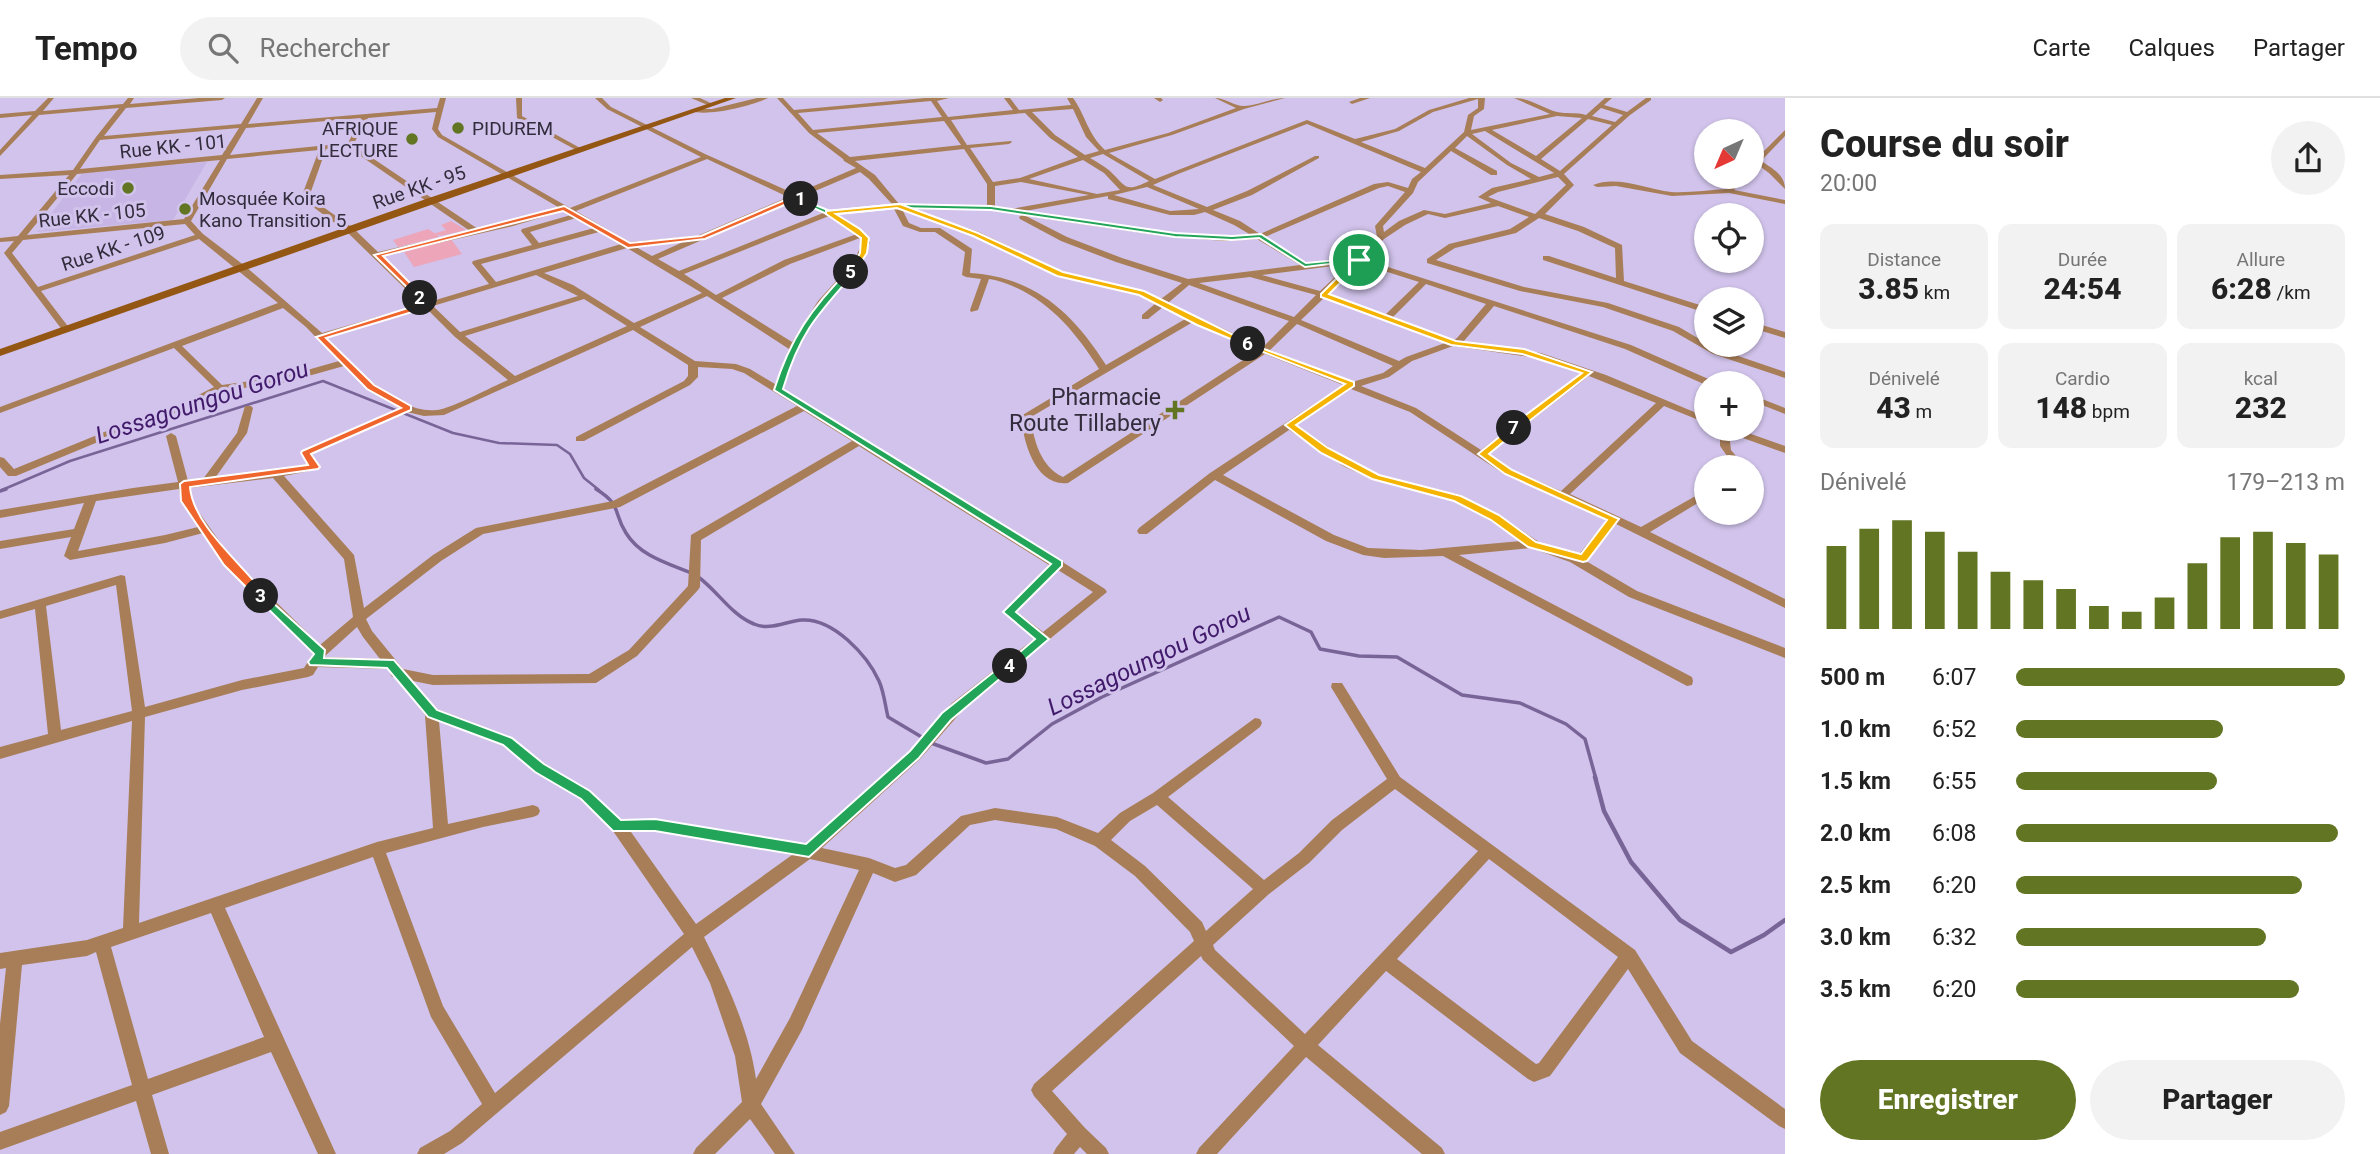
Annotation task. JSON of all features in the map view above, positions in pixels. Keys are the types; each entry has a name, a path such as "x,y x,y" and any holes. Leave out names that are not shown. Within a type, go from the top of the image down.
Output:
{"street":[{"path":"0,154 51,98"},
{"path":"66,329 9,257 10,249 75,172 98,138 131,98"},
{"path":"0,116 222,98"},
{"path":"260,98 187,221 200,236 285,304 370,387 408,408 424,413 441,413 788,262 862,235"},
{"path":"443,98 435,132 678,274 793,347"},
{"path":"519,98 519,117 580,150"},
{"path":"598,98 609,108 707,157 829,213 862,235 866,242 864,253 844,281 823,300 793,347 778,390"},
{"path":"694,98 712,105"},
{"name":"Rue KK - 95","path":"0,353 429,201 732,98"},
{"path":"694,111 712,111 765,98"},
{"path":"780,98 790,112 811,131 872,177 897,206 906,224 920,230 937,230 969,251 966,275 1003,279 1046,300 1081,332 1104,370"},
{"path":"790,112 946,98"},
{"path":"1007,98 1017,112"},
{"path":"1070,98 1077,106 1091,139 1105,152 1151,183 1261,236 1305,265"},
{"path":"1217,98 1242,108"},
{"path":"991,184 1021,180 1082,158 1170,134 1266,99 1282,98"},
{"path":"1352,102 1367,98"},
{"path":"1356,141 1397,130 1431,111 1476,98"},
{"path":"1381,237 1379,226 1410,191 1415,181 1467,133 1471,115 1481,109 1482,98"},
{"path":"1522,98 1557,114"},
{"path":"1536,160 1609,98"},
{"path":"933,99 991,184 991,208"},
{"path":"1620,282 1619,247 1581,229 1496,204 1482,195 1560,174 1649,99"},
{"path":"811,131 1077,106"},
{"path":"1599,106 1628,114"},
{"path":"98,138 439,110"},
{"path":"1027,111 1039,128 1082,158 1104,169 1113,183 1128,191"},
{"path":"1467,133 1557,114 1586,116 1617,124"},
{"path":"366,115 350,145 475,231"},
{"path":"1011,211 1128,191 1305,123 1313,123 1426,171"},
{"path":"1488,130 1560,174 1570,185 1538,216 1510,232 1452,246 1430,261 1504,285 1605,305 1676,329 1716,352 1785,375"},
{"path":"1764,154 1785,132"},
{"path":"1467,133 1509,164 1537,179"},
{"path":"846,160 1009,142"},
{"name":"Rue KK - 101","path":"0,177 350,145"},
{"path":"1451,148 1494,173"},
{"path":"323,149 305,198 349,230 458,335 514,380"},
{"path":"537,246 525,231 707,157"},
{"path":"1021,180 1179,214 1208,209 1259,187 1317,157"},
{"path":"1764,168 1772,171 1785,187"},
{"path":"651,259 860,169"},
{"path":"678,274 829,213 897,206 991,208 1175,235 1232,238 1261,236 1377,186 1388,184 1410,191"},
{"path":"1597,185 1616,184 1672,194 1728,191 1785,202"},
{"path":"1192,319 1027,416 1026,427 1040,463 1047,472 1060,481 1065,481 1265,350 1381,237 1402,223 1427,212 1445,216 1496,204"},
{"path":"897,206 976,234 1060,274 1142,293 1192,319 1413,410 1508,472 1614,519 1785,604"},
{"path":"1011,211 1065,239 1297,321 1400,365"},
{"path":"377,255 475,231 570,212"},
{"name":"Rue KK - 105","path":"0,240 187,221"},
{"path":"494,285 476,263 600,229"},
{"name":"Rue KK - 109","path":"36,290 200,236"},
{"path":"320,337 628,246 703,238"},
{"path":"1546,258 1694,306"},
{"path":"1145,317 1188,282 1359,260 1628,347 1694,376"},
{"path":"425,1154 456,1138 694,936 809,851 915,755 952,712 1101,592 747,371 733,366 693,364 561,282 536,272"},
{"path":"1249,274 1324,295 1454,343 1524,351 1588,372 1694,415"},
{"path":"974,310 986,277"},
{"path":"1387,318 1425,282"},
{"path":"458,335 583,296"},
{"path":"1143,531 1214,475 1351,384 1386,375 1420,354 1454,343 1492,303"},
{"path":"0,410 285,304"},
{"path":"1764,329 1785,335"},
{"path":"176,345 220,388"},
{"path":"0,460 12,474 178,409 220,388 287,379 346,362"},
{"path":"580,439 687,383 693,377 693,364"},
{"path":"1482,454 1588,372"},
{"path":"1563,495 1663,402"},
{"path":"1764,403 1785,411"},
{"path":"0,753 242,685 308,672 317,658 359,618 437,558 480,531 616,504 803,407"},
{"path":"207,481 242,433 248,408"},
{"path":"0,514 184,484 315,467 306,453 408,408"},
{"path":"1289,425 1347,464 1375,477 1457,498 1495,517 1532,544 1574,559 1633,594 1785,653"},
{"path":"171,436 186,501 232,568 317,658 394,668 433,680 591,679 634,653 694,586 695,538 858,442"},
{"path":"1760,441 1785,450"},
{"path":"276,474 350,558 359,618 367,634 432,713 508,742 540,768 585,795 618,826 694,936 717,980 744,1056 751,1105 786,1154"},
{"path":"1214,475 1349,547 1384,555 1532,544 1583,558 1614,519"},
{"path":"91,499 70,556 205,529"},
{"path":"1640,533 1694,500"},
{"path":"0,545 79,532"},
{"path":"1443,551 1687,681"},
{"path":"1043,639 1009,612 1058,564"},
{"path":"0,615 121,579 139,713 131,934"},
{"path":"40,604 55,737"},
{"path":"1337,687 1395,781 1629,955 1686,1048 1785,1120"},
{"path":"432,713 440,833"},
{"path":"1100,841 1125,817 1158,797 1255,723"},
{"path":"1100,1154 1040,1090 1264,889 1304,858 1337,825 1395,781"},
{"path":"1158,797 1264,889"},
{"path":"0,1106 8,960 102,944 377,849 533,811"},
{"path":"618,826 655,825 809,851 869,865 895,875 911,870 966,820 995,814 1057,823 1100,841 1140,871 1196,927 1209,956 1307,1047 1436,1154"},
{"path":"377,849 437,1011 493,1106"},
{"path":"1205,1154 1489,849"},
{"path":"702,1154 751,1105 796,1024 869,865"},
{"path":"216,906 327,1154"},
{"path":"102,944 160,1154"},
{"path":"1386,961 1534,1073 1544,1070 1629,955"},
{"path":"0,1141 275,1042"},
{"path":"1062,1154 1079,1134"}],"shaded area":[{"path":"207,162 173,220 37,232 83,172"},
{"path":"451,221 466,230 441,236 437,234 439,237 398,247 393,240 428,229 436,234 446,230 441,225"},
{"path":"451,239 462,254 414,267 404,252"}],"waterway":[{"name":"Lossagoungou Gorou","path":"2,490 70,461 323,381 453,433 499,443 557,445 570,454 584,478 599,490"},
{"name":"Lossagoungou Gorou","path":"0,491 6,489"},
{"name":"Lossagoungou Gorou","path":"596,489 614,505 626,533 639,548 691,573"},
{"name":"Lossagoungou Gorou","path":"697,576 738,615 754,624 766,626 802,620 814,621 837,632 858,650 874,671 882,690 888,717 925,739"},
{"name":"Lossagoungou Gorou","path":"931,743 986,763 1008,759 1052,724 1102,697 1279,617 1311,632 1320,649 1359,656 1397,657 1462,695 1520,703 1566,724 1585,739 1596,779"},
{"name":"Lossagoungou Gorou","path":"1595,777 1604,811 1631,862 1680,920 1731,952 1764,935 1785,920"}],"place":[{"name":"PIDUREM","path":"458,128"},
{"name":"AFRIQUE LECTURE","path":"412,139"},
{"name":"Eccodi","path":"128,188"},
{"name":"Mosquée Koira Kano Transition 5","path":"185,209"},
{"name":"Pharmacie Route Tillabery","path":"1175,410"}],"route":[{"path":"1359,260 1305,265 1261,236 1232,238 1175,235 991,208 897,206 872,209 829,213 797,197 703,238 628,246 564,208 531,219 377,255 426,305 320,337 370,387 408,408 306,453 315,467 184,484 186,501 232,568 320,653 314,662 390,664 432,713 508,742 540,768 585,795 618,826 655,825 809,851 915,755 957,707 1043,639 1009,612 1058,564 778,390 788,359 803,329 823,300 844,281 864,253 865,238 858,230 829,213 897,206 976,234 1060,274 1142,293 1237,340 1351,384 1289,425 1347,464 1375,477 1457,498 1495,517 1532,544 1583,558 1614,519 1508,472 1482,454 1588,372 1524,351 1454,343 1324,295 1359,260"}]}
